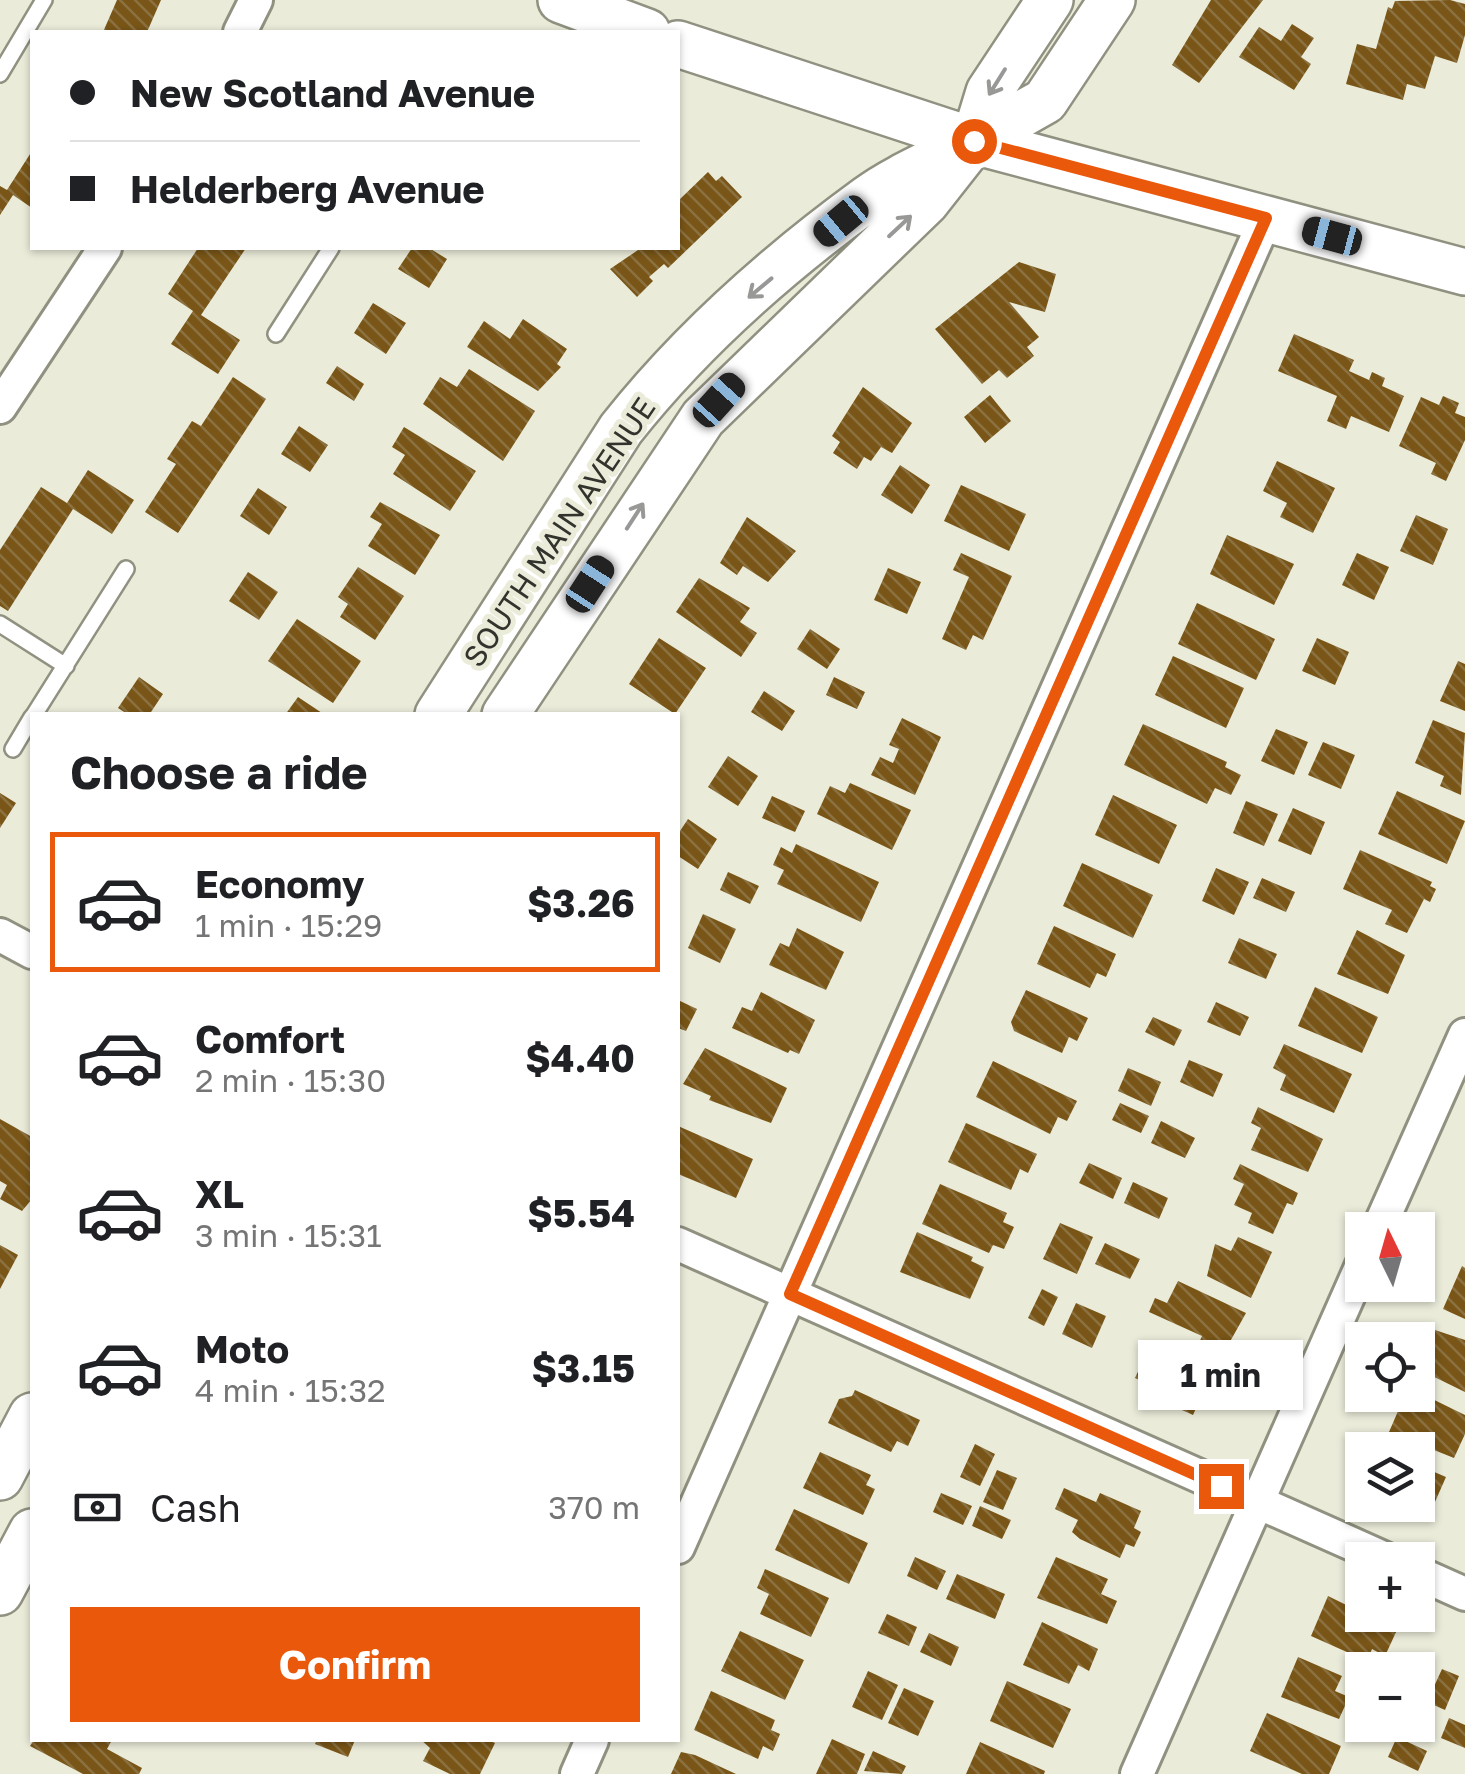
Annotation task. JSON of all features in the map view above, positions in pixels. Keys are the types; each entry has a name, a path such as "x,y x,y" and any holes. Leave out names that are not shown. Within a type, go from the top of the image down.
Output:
{"street":[{"path":"241,30 256,0"},
{"path":"561,0 642,30"},
{"name":"SOUTH MAIN AVENUE","path":"507,712 702,418 926,202 974,141 989,92 1050,0"},
{"name":"SOUTH MAIN AVENUE","path":"440,712 621,429 702,337 869,198 1045,101 1112,0"},
{"path":"680,45 974,141 1465,272"},
{"path":"680,1543 1266,218"},
{"path":"0,407 103,250"},
{"path":"521,586 569,617"},
{"path":"0,936 30,951"},
{"path":"1386,1212 1465,1035"},
{"path":"680,1245 1347,1542"},
{"path":"1137,1774 1346,1302"},
{"path":"0,1477 30,1420"},
{"path":"0,1592 19,1537"},
{"path":"1435,1581 1465,1594"},
{"path":"576,1774 591,1742"}],"lane":[{"path":"31,30 44,0"},
{"path":"0,74 28,37"},
{"path":"276,334 330,250"},
{"path":"36,712 126,570"},
{"path":"0,624 66,666"},
{"path":"12,749 30,721"}],"building":[{"path":"117,0 161,0 148,30 104,30"},
{"path":"1211,0 1263,0 1199,83 1172,65"},
{"path":"1450,0 1465,4 1465,35 1457,63 1435,56 1425,89 1407,84 1403,100 1346,84 1357,44 1376,49 1388,7 1392,9 1395,1"},
{"path":"1292,24 1314,38 1301,57 1311,64 1294,90 1239,57 1259,27 1281,41"},
{"path":"30,154 30,207 13,195 0,215 0,186 7,190"},
{"path":"708,172 716,181 722,176 742,197 668,268 664,264 649,277 653,281 637,297 610,269 638,250 680,250 680,199"},
{"path":"197,250 245,250 201,315 240,340 218,374 171,344 193,311 168,294"},
{"path":"411,250 432,250 447,259 429,288 398,269"},
{"path":"1019,262 1056,274 1045,312 1009,302 1039,337 1027,347 1034,356 1007,378 999,370 982,384 935,329"},
{"path":"373,303 406,323 386,354 354,333"},
{"path":"523,319 567,349 557,364 561,367 538,391 467,347 484,321 510,339"},
{"path":"1294,334 1354,360 1349,371 1369,380 1372,372 1385,378 1382,386 1404,396 1389,432 1351,416 1346,429 1327,421 1337,396 1278,371"},
{"path":"337,366 364,384 354,401 326,383"},
{"path":"469,369 535,411 503,461 423,404 440,377 457,387"},
{"path":"233,377 266,399 178,533 145,512 176,464 167,459 192,421 201,426"},
{"path":"863,387 912,423 892,453 881,447 871,461 864,457 857,469 833,453 840,442 832,436"},
{"path":"990,395 1011,421 985,443 964,417"},
{"path":"1443,396 1459,403 1455,413 1465,417 1465,440 1446,481 1431,474 1436,463 1399,446 1421,397 1439,405"},
{"path":"299,426 328,445 310,472 281,454"},
{"path":"404,427 476,471 450,511 393,474 405,455 392,447"},
{"path":"1277,461 1335,488 1313,533 1280,517 1287,503 1263,491"},
{"path":"900,465 930,485 912,514 881,495"},
{"path":"88,470 134,500 112,534 73,509 8,611 0,606 0,550 41,487 67,503"},
{"path":"961,485 1026,514 1009,551 944,521"},
{"path":"258,488 287,507 269,535 240,516"},
{"path":"380,502 440,535 415,575 368,546 382,524 370,517"},
{"path":"1416,515 1448,529 1433,565 1400,551"},
{"path":"747,517 796,551 768,582 743,566 737,575 720,563"},
{"path":"1227,535 1294,564 1274,605 1210,574"},
{"path":"961,553 1012,576 983,640 973,635 966,650 942,639 969,577 953,570"},
{"path":"1357,553 1389,567 1374,600 1342,585"},
{"path":"358,567 404,596 375,640 340,617 348,604 338,597"},
{"path":"888,568 921,582 907,614 874,600"},
{"path":"248,572 278,592 259,620 229,601"},
{"path":"699,578 750,608 740,622 757,633 741,657 676,612"},
{"path":"1197,603 1275,639 1256,680 1178,644"},
{"path":"297,619 361,661 333,703 268,661"},
{"path":"810,629 840,649 827,669 797,649"},
{"path":"659,638 706,668 676,712 629,684"},
{"path":"1317,638 1349,652 1335,685 1302,671"},
{"path":"1173,656 1244,688 1226,728 1155,695"},
{"path":"1458,661 1465,664 1465,711 1440,701"},
{"path":"139,677 163,694 151,712 124,712 118,708"},
{"path":"834,677 865,692 857,709 826,695"},
{"path":"764,691 795,711 782,731 751,712"},
{"path":"298,697 320,712 287,712"},
{"path":"902,718 941,737 915,795 871,775 880,757 893,763 899,749 889,745"},
{"path":"1433,720 1465,733 1461,795 1440,786 1444,776 1415,763"},
{"path":"1143,724 1227,762 1225,767 1241,775 1231,795 1215,788 1207,804 1124,765"},
{"path":"1276,729 1308,742 1294,775 1261,761"},
{"path":"1323,742 1355,755 1341,789 1308,775"},
{"path":"728,756 758,776 738,806 708,787"},
{"path":"850,783 911,810 892,850 817,814 830,786 845,793"},
{"path":"1397,791 1465,821 1447,864 1378,834"},
{"path":"0,793 16,803 0,828"},
{"path":"1113,795 1177,825 1159,864 1095,835"},
{"path":"772,796 805,811 795,832 762,818"},
{"path":"1246,801 1278,814 1264,846 1233,833"},
{"path":"1293,808 1325,822 1311,855 1278,841"},
{"path":"688,819 717,839 698,869 680,857 680,831"},
{"path":"796,844 879,882 861,922 777,884 784,870 773,865 781,847 792,853"},
{"path":"1360,850 1432,882 1430,886 1436,889 1430,902 1424,899 1407,933 1385,924 1392,910 1343,889"},
{"path":"1082,863 1153,895 1133,938 1063,906"},
{"path":"1216,868 1249,882 1234,915 1202,901"},
{"path":"728,872 759,886 750,904 720,890"},
{"path":"1262,878 1295,892 1286,912 1253,898"},
{"path":"703,914 736,929 720,963 688,948"},
{"path":"1054,926 1116,954 1106,977 1097,973 1090,988 1037,964"},
{"path":"797,928 844,952 826,990 769,965 780,943 789,947"},
{"path":"1357,930 1405,955 1388,994 1337,974"},
{"path":"1239,938 1277,954 1266,979 1228,963"},
{"path":"1315,987 1378,1017 1362,1053 1298,1026"},
{"path":"1026,990 1088,1018 1077,1041 1069,1037 1062,1053 1014,1031 1011,1022"},
{"path":"761,992 815,1020 799,1054 790,1050 788,1053 732,1028 742,1007 752,1011"},
{"path":"680,1001 697,1009 686,1031 680,1029"},
{"path":"1216,1002 1249,1017 1240,1036 1207,1022"},
{"path":"1153,1017 1182,1030 1174,1046 1145,1032"},
{"path":"1284,1044 1352,1074 1334,1113 1280,1090 1286,1075 1273,1068"},
{"path":"705,1048 787,1088 771,1123 709,1100 711,1096 683,1084"},
{"path":"1189,1060 1223,1074 1213,1097 1180,1082"},
{"path":"993,1061 1077,1101 1067,1121 1058,1117 1050,1134 976,1097"},
{"path":"1128,1068 1161,1082 1151,1106 1118,1091"},
{"path":"1120,1103 1149,1116 1141,1133 1112,1120"},
{"path":"1258,1107 1323,1139 1308,1172 1251,1150 1261,1128 1251,1123"},
{"path":"0,1119 30,1136 30,1201 22,1211 0,1199 7,1185 0,1181"},
{"path":"1161,1121 1195,1138 1185,1158 1151,1143"},
{"path":"966,1123 1037,1154 1028,1173 1020,1169 1011,1190 948,1162"},
{"path":"680,1127 753,1159 736,1198 680,1175"},
{"path":"1089,1163 1122,1178 1113,1199 1079,1183"},
{"path":"1240,1164 1298,1193 1293,1205 1287,1203 1273,1234 1248,1223 1252,1213 1234,1205 1244,1184 1233,1179"},
{"path":"1133,1182 1168,1198 1159,1219 1124,1203"},
{"path":"940,1184 1007,1213 1003,1222 1014,1227 1004,1249 993,1245 989,1253 922,1224"},
{"path":"1060,1223 1093,1237 1077,1274 1043,1259"},
{"path":"917,1232 973,1257 971,1261 984,1267 970,1299 900,1272"},
{"path":"1238,1237 1272,1252 1251,1298 1207,1276 1215,1244 1231,1251"},
{"path":"1105,1243 1140,1259 1130,1279 1095,1264"},
{"path":"0,1245 18,1255 0,1289"},
{"path":"1462,1266 1465,1268 1465,1319 1443,1309"},
{"path":"1178,1281 1246,1313 1222,1356 1198,1345 1202,1336 1149,1312 1155,1298 1167,1303"},
{"path":"1042,1289 1058,1297 1044,1326 1028,1318"},
{"path":"1076,1303 1106,1316 1092,1348 1062,1334"},
{"path":"1435,1330 1465,1340 1465,1392 1435,1377"},
{"path":"1159,1341 1219,1372 1213,1385 1208,1382 1193,1415 1171,1405 1176,1396 1135,1378 1144,1359 1150,1362"},
{"path":"855,1390 920,1420 908,1446 897,1441 891,1452 828,1423 839,1399 852,1396"},
{"path":"1435,1400 1465,1415 1465,1434 1454,1458 1435,1450 1435,1432 1389,1432 1398,1412 1435,1412"},
{"path":"975,1444 995,1454 980,1486 960,1477"},
{"path":"820,1452 871,1475 866,1485 875,1489 863,1515 803,1488"},
{"path":"997,1470 1017,1478 1003,1510 983,1502"},
{"path":"1435,1472 1446,1477 1435,1502"},
{"path":"1064,1488 1096,1502 1100,1493 1141,1511 1134,1528 1141,1532 1134,1547 1126,1544 1120,1558 1080,1539 1072,1532 1078,1520 1055,1509"},
{"path":"941,1493 972,1506 963,1525 933,1512"},
{"path":"980,1506 1011,1520 1002,1539 972,1526"},
{"path":"794,1509 868,1543 849,1584 775,1550"},
{"path":"915,1557 946,1571 937,1590 907,1576"},
{"path":"1056,1557 1108,1579 1101,1594 1117,1601 1107,1624 1037,1598"},
{"path":"765,1569 829,1598 811,1637 760,1614 769,1594 757,1588"},
{"path":"957,1574 1005,1594 995,1619 946,1599"},
{"path":"1328,1596 1345,1604 1345,1632 1396,1632 1387,1652 1347,1652 1311,1636"},
{"path":"887,1614 917,1627 909,1646 878,1633"},
{"path":"1042,1622 1098,1649 1089,1671 1078,1665 1069,1684 1023,1665"},
{"path":"740,1631 804,1660 785,1700 721,1671"},
{"path":"929,1633 959,1647 951,1666 920,1652"},
{"path":"1298,1657 1342,1676 1335,1691 1345,1695 1345,1706 1339,1719 1281,1697"},
{"path":"1442,1669 1459,1676 1445,1710 1435,1706 1435,1684"},
{"path":"868,1671 898,1685 882,1720 852,1707"},
{"path":"1007,1681 1071,1709 1053,1748 990,1721"},
{"path":"904,1688 934,1701 918,1736 888,1723"},
{"path":"711,1691 775,1720 771,1730 780,1734 773,1751 763,1746 758,1759 694,1730"},
{"path":"1267,1713 1341,1746 1329,1774 1302,1774 1250,1751"},
{"path":"1449,1718 1465,1725 1465,1748 1441,1738"},
{"path":"832,1739 865,1754 857,1774 816,1774"},
{"path":"33,1742 111,1742 107,1749 142,1768 139,1774 83,1774 30,1746"},
{"path":"316,1742 354,1742 348,1757"},
{"path":"423,1742 495,1743 480,1774 450,1774 423,1761 430,1748"},
{"path":"980,1742 1045,1771 1044,1774 966,1774"},
{"path":"1395,1742 1408,1742 1427,1751 1418,1771 1388,1757"},
{"path":"873,1751 906,1766 902,1774 864,1771"},
{"path":"681,1752 695,1755 736,1774 671,1774"}],"route":[{"path":"974,141 1266,218 790,1294 1221,1486"}]}
